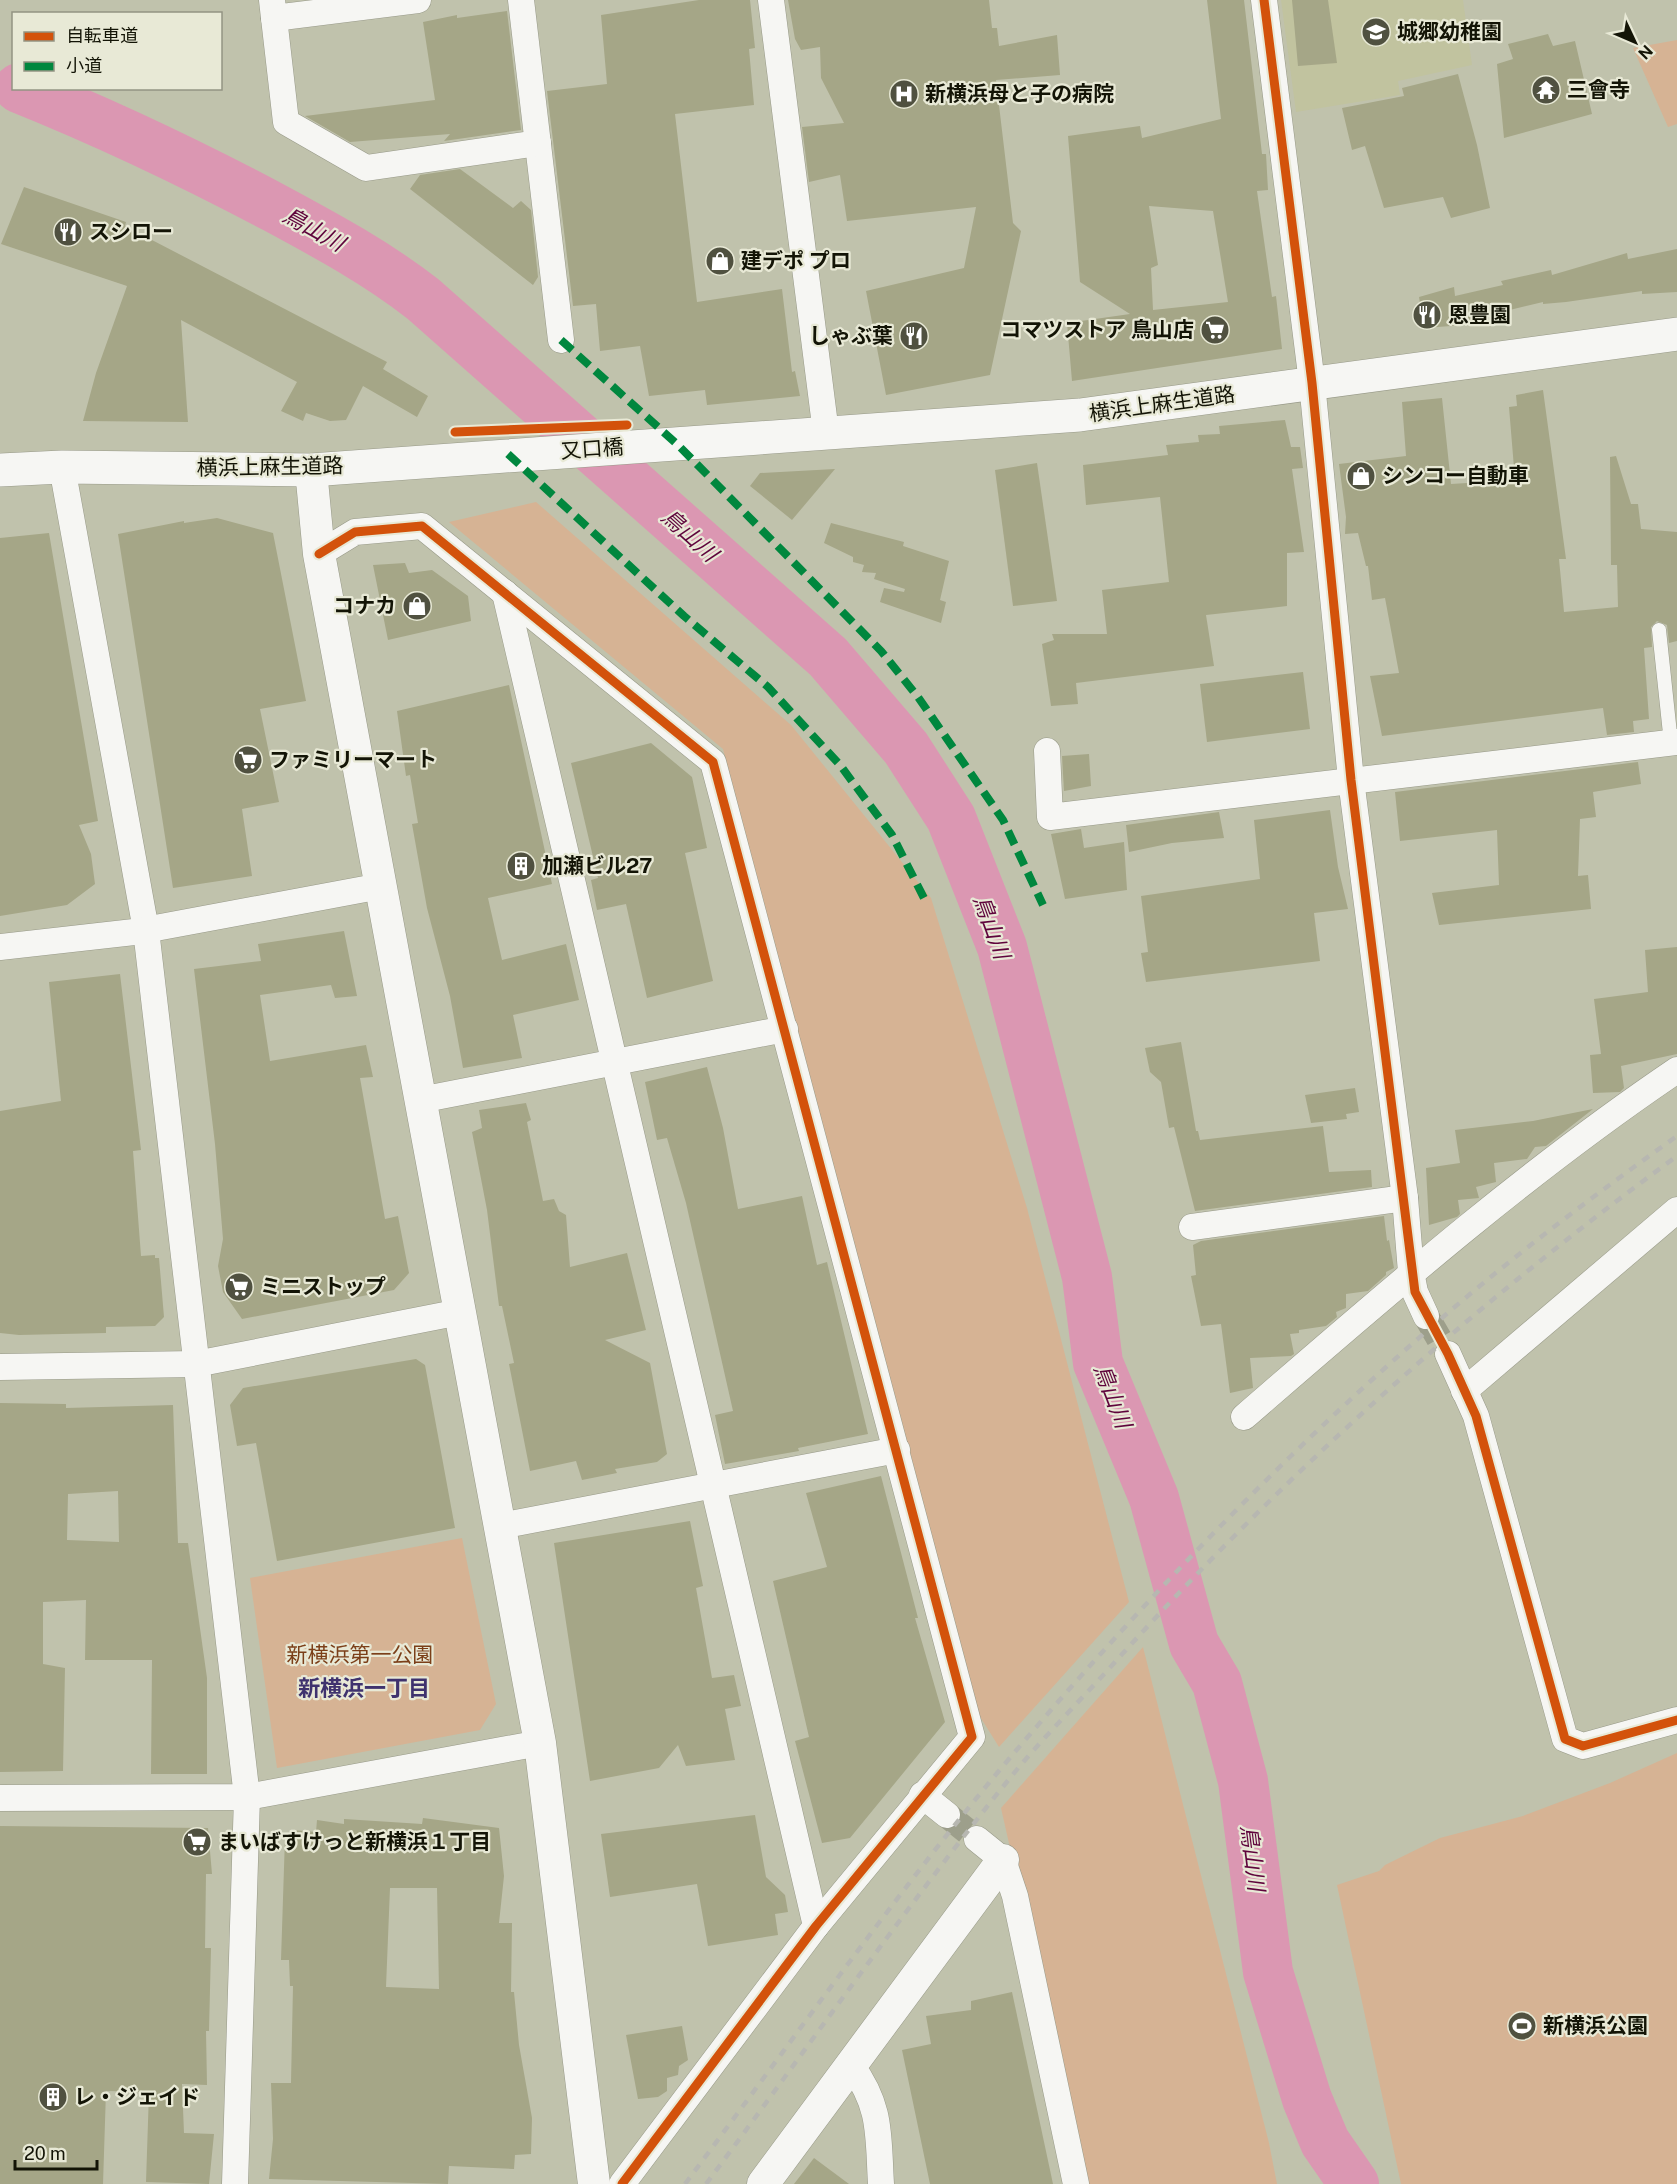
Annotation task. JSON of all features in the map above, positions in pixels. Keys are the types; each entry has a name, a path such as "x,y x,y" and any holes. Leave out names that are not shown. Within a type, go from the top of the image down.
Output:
{"main road":[{"name":"横浜上麻生道路","path":"644,445 1080,415 1677,334"},
{"name":"又口橋","path":"540,452 644,445"},
{"name":"横浜上麻生道路","path":"0,470 62,466 311,470 540,452"}],"street":[{"path":"418,0 273,9 286,122 366,168 538,144"},
{"path":"521,0 561,340"},
{"path":"771,0 826,433"},
{"path":"1264,0 1312,383 1351,780 1405,1198 1412,1272 1415,1292 1426,1316"},
{"path":"62,466 146,930 247,1797 235,2184"},
{"path":"311,470 319,554 540,1743 594,2184"},
{"path":"319,554 356,532 422,526 713,762 972,1737 816,1926 622,2184"},
{"path":"505,593 816,1926"},
{"path":"1047,751 1050,817 1674,742"},
{"path":"0,947 146,930 381,886"},
{"path":"420,1100 785,1029"},
{"path":"1244,1418 1412,1272 1614,1113 1677,1070"},
{"path":"1192,1227 1405,1198"},
{"path":"1464,1391 1677,1210"},
{"path":"0,1367 196,1364 460,1312"},
{"path":"1448,1354 1476,1416 1565,1738 1583,1746 1677,1720"},
{"path":"500,1526 897,1450"},
{"path":"0,1798 247,1797 540,1743"},
{"path":"922,1795 947,1815"},
{"path":"977,1839 1003,1860 1015,1896 1076,2184"},
{"path":"764,2184 1003,1860"},
{"path":"851,2066 867,2087 876,2114 882,2184"}],"lane":[{"path":"1659,630 1674,742"}],"shaded area":[{"name":"城郷幼稚園","path":"1281,0 1463,0 1472,65 1398,81 1400,95 1296,112"}],"green space":[{"path":"1677,40 1677,124 1668,127 1633,48"},
{"path":"536,502 791,725 931,898 1027,1208 1129,1602 999,1747 979,1715 723,749 449,522"},
{"name":"新横浜第一公園","path":"462,1538 496,1704 480,1730 277,1768 250,1578"},
{"path":"1143,1647 1269,2143 1277,2184 1086,2184 1001,1808"},
{"name":"新横浜公園","path":"1677,1753 1677,2184 1401,2184 1337,1885 1379,1871 1385,1865 1440,1838 1523,1816 1610,1783"}],"building":[{"path":"699,0 750,0 755,48 749,49 754,105 675,114 697,302 782,289 792,372 795,371 800,396 707,405 705,390 649,396 640,346 600,351 596,304 573,306 547,91 607,84 601,15"},
{"path":"788,0 989,0 992,28 997,28 999,46 1057,35 1060,75 996,80 1013,223 1021,231 990,375 886,395 866,291 964,268 976,207 847,221 840,175 809,182 802,127 844,123 821,78 820,47 801,50 795,39"},
{"path":"1207,0 1244,0 1262,154 1266,154 1268,190 1257,191 1272,297 1276,296 1282,349 1072,381 1067,323 1130,314 1080,282 1068,136 1140,126 1142,138 1221,119","holes":["1149,206 1213,211 1228,302 1153,310 1151,268 1158,265"]},
{"path":"1292,0 1328,0 1337,63 1298,66"},
{"path":"507,11 521,130 444,141 450,134 350,142 305,116 435,100 423,22 457,15 457,18"},
{"path":"1548,34 1553,46 1575,41 1592,114 1504,138 1497,64 1513,59 1508,44"},
{"path":"1458,74 1477,145 1490,208 1451,218 1443,197 1384,208 1365,146 1352,150 1342,108 1404,96 1402,88"},
{"path":"460,169 513,208 521,201 531,210 538,277 533,285 410,189 420,175"},
{"path":"24,187 126,222 125,226 387,362 383,369 428,396 417,417 363,386 346,420 330,421 306,413 303,421 281,411 297,382 181,320 188,422 83,421 96,373 127,286 1,244"},
{"path":"1677,249 1677,292 1642,294 1642,291 1566,302 1543,304 1543,302 1477,318 1478,324 1424,328 1419,297 1454,287 1455,296 1503,285 1501,281 1551,270 1552,275 1627,253 1628,259"},
{"path":"1543,390 1566,559 1559,559 1564,612 1618,607 1617,565 1611,565 1610,457 1616,456 1631,504 1638,504 1641,529 1677,532 1677,641 1669,643 1667,625 1657,621 1651,627 1652,647 1644,648 1649,719 1633,721 1634,732 1607,735 1603,708 1382,736 1370,676 1399,673 1385,598 1372,600 1368,566 1366,566 1358,533 1345,534 1346,517 1339,464 1406,456 1402,402 1442,398 1451,484 1515,480 1509,407 1517,406 1516,395"},
{"path":"1285,420 1291,447 1300,447 1303,468 1292,469 1304,552 1287,553 1287,606 1206,615 1214,666 1076,683 1078,704 1051,706 1042,644 1054,640 1052,634 1107,634 1102,590 1169,582 1160,497 1086,505 1083,465 1168,455 1166,445 1199,442 1198,435 1220,434 1219,426"},
{"path":"1037,463 1057,601 1013,606 995,470"},
{"path":"835,469 792,520 750,486 760,473"},
{"path":"217,518 273,533 306,701 260,709 279,802 242,809 252,876 173,888 118,534 184,521 184,523"},
{"path":"831,523 904,542 903,546 949,561 940,600 946,602 941,623 880,602 884,588 904,592 905,589 874,579 876,573 862,572 864,565 853,562 853,557 824,543"},
{"path":"49,533 98,821 79,825 91,854 95,884 67,905 0,916 0,538"},
{"path":"405,563 409,573 432,570 468,596 471,621 388,640 373,565"},
{"path":"1303,672 1310,729 1207,742 1200,684"},
{"path":"509,685 552,884 488,898 502,960 566,944 579,1000 513,1015 522,1058 463,1068 450,996 427,908 412,824 418,823 410,775 406,776 397,711"},
{"path":"651,743 692,777 707,848 685,853 713,981 647,998 626,904 597,910 591,880 598,878 571,763"},
{"path":"1089,754 1091,786 1064,791 1062,756"},
{"path":"1638,762 1641,784 1593,792 1596,817 1580,819 1578,876 1588,875 1591,909 1439,925 1432,893 1499,885 1497,830 1400,841 1395,792"},
{"path":"1330,810 1338,867 1348,909 1314,913 1320,961 1146,982 1141,953 1148,952 1141,896 1260,879 1254,820"},
{"path":"1219,812 1224,838 1172,843 1129,852 1126,825"},
{"path":"1081,829 1084,848 1124,842 1127,890 1065,899 1051,834"},
{"path":"344,931 357,996 335,998 331,985 260,995 270,1061 366,1045 373,1077 360,1078 385,1219 398,1216 409,1273 394,1290 242,1319 223,1292 218,1266 223,1239 215,1144 194,969 261,961 258,944"},
{"path":"1677,947 1677,1054 1621,1066 1624,1088 1620,1092 1593,1093 1590,1055 1601,1054 1594,999 1648,992 1645,950"},
{"path":"120,974 141,1150 133,1151 141,1256 155,1255 155,1258 159,1258 164,1317 155,1326 106,1327 106,1333 19,1335 0,1333 0,1111 61,1101 49,982"},
{"path":"1181,1042 1196,1131 1198,1131 1200,1140 1323,1126 1329,1172 1371,1170 1372,1187 1195,1211 1174,1127 1169,1128 1161,1082 1150,1072 1145,1048"},
{"path":"707,1067 723,1128 738,1209 802,1196 817,1265 827,1262 868,1434 798,1448 799,1451 725,1464 715,1415 733,1411 686,1203 667,1138 657,1140 645,1082"},
{"path":"1355,1088 1359,1112 1346,1114 1347,1119 1311,1123 1305,1095"},
{"path":"526,1103 531,1120 527,1122 543,1201 554,1199 559,1211 566,1215 570,1267 627,1253 646,1330 605,1340 650,1363 667,1454 657,1462 615,1469 617,1473 582,1480 576,1461 530,1471 509,1364 514,1363 502,1306 499,1306 487,1210 472,1132 482,1128 479,1110"},
{"path":"1593,1109 1546,1146 1535,1147 1527,1159 1494,1163 1496,1182 1476,1187 1479,1198 1458,1200 1460,1214 1457,1217 1429,1225 1426,1168 1460,1163 1455,1130 1533,1121"},
{"path":"1384,1216 1394,1268 1386,1272 1386,1275 1368,1291 1346,1294 1346,1308 1336,1312 1337,1317 1326,1326 1299,1330 1299,1333 1290,1334 1294,1354 1291,1356 1250,1358 1253,1388 1230,1393 1221,1324 1201,1326 1191,1276 1196,1275 1193,1245 1201,1241"},
{"path":"416,1359 425,1365 455,1528 277,1561 256,1443 237,1446 230,1405 243,1388"},
{"path":"0,1403 66,1404 66,1408 173,1405 178,1543 188,1543 207,1678 207,1774 151,1774 152,1660 85,1660 86,1600 43,1602 43,1664 65,1668 63,1771 0,1772","holes":["118,1491 119,1542 67,1540 68,1494"]},
{"path":"881,1476 918,1618 915,1618 945,1722 850,1838 822,1843 795,1741 809,1737 773,1581 827,1567 806,1493"},
{"path":"690,1521 703,1586 696,1588 712,1678 734,1675 741,1706 725,1709 735,1760 686,1766 678,1745 659,1768 590,1781 554,1543"},
{"path":"755,1815 766,1877 785,1895 788,1912 775,1914 778,1935 708,1946 697,1884 610,1897 601,1834"},
{"path":"423,1818 499,1828 504,1876 499,1923 512,1923 511,1992 514,1992 519,2045 532,2118 531,2154 515,2155 514,2169 449,2166 448,2184 269,2179 273,2139 271,2083 291,2083 293,1986 290,1986 289,1960 281,1960 285,1837 292,1830 316,1832 317,1820 344,1824 344,1819 422,1824","holes":["390,1888 437,1888 439,1989 386,1987"]},
{"path":"0,1826 208,1828 212,1874 206,1874 205,1948 211,1948 209,2031 206,2031 207,2085 182,2084 184,2133 214,2134 209,2184 146,2182 149,2092 106,2091 103,2184 0,2184"},
{"path":"1012,1992 1053,2184 930,2184 902,2050 931,2044 926,2016 971,2010 971,2001"},
{"path":"682,2026 688,2060 679,2066 678,2075 667,2078 667,2091 658,2097 638,2099 626,2035"},
{"path":"814,2158 849,2184 794,2184"}],"waterway":[{"name":"鳥山川","path":"24,90 116,130 244,192 351,250 423,299 828,657 906,748 951,818 1002,947 1087,1277 1098,1363 1154,1498 1194,1644 1217,1683 1243,1781 1268,1972 1307,2099 1325,2142 1354,2184"}],"tunnel":[{"path":"1426,1316 1448,1354"},
{"path":"947,1815 977,1839"}],"railway":[{"path":"685,2184 881,1920 961,1817 1056,1704 1166,1582 1281,1465 1401,1354 1515,1257 1595,1195 1677,1136"},
{"path":"706,2184 894,1928 1010,1778 1171,1601 1307,1464 1450,1335 1600,1214 1677,1156"}],"marked path":[{"path":"561,340 678,445 881,651 918,697 1003,820 1043,905"},
{"path":"508,454 684,616 768,687 840,765 892,835 925,900"}],"cycle path":[{"path":"1264,0 1312,383 1351,780 1415,1292 1448,1354 1476,1416 1565,1739 1583,1746 1677,1720"},
{"path":"455,432 627,425"},
{"path":"319,554 355,532 422,526 713,762 972,1737 816,1926 622,2184"}],"place":[{"name":"城郷幼稚園","path":"1376,32"},
{"name":"三會寺","path":"1546,90"},
{"name":"新横浜母と子の病院","path":"904,94"},
{"name":"スシロー","path":"68,232"},
{"name":"建デポ プロ","path":"720,261"},
{"name":"恩豊園","path":"1427,315"},
{"name":"コマツストア 鳥山店","path":"1215,330"},
{"name":"しゃぶ葉","path":"914,336"},
{"name":"シンコー自動車","path":"1361,476"},
{"name":"コナカ","path":"417,606"},
{"name":"ファミリーマート","path":"248,760"},
{"name":"加瀬ビル27","path":"521,866"},
{"name":"ミニストップ","path":"239,1287"},
{"name":"まいばすけっと新横浜１丁目","path":"197,1842"},
{"name":"新横浜公園","path":"1522,2026"},
{"name":"レ・ジェイド","path":"53,2097"}],"district":[{"name":"新横浜一丁目","path":"364,1688"}]}
